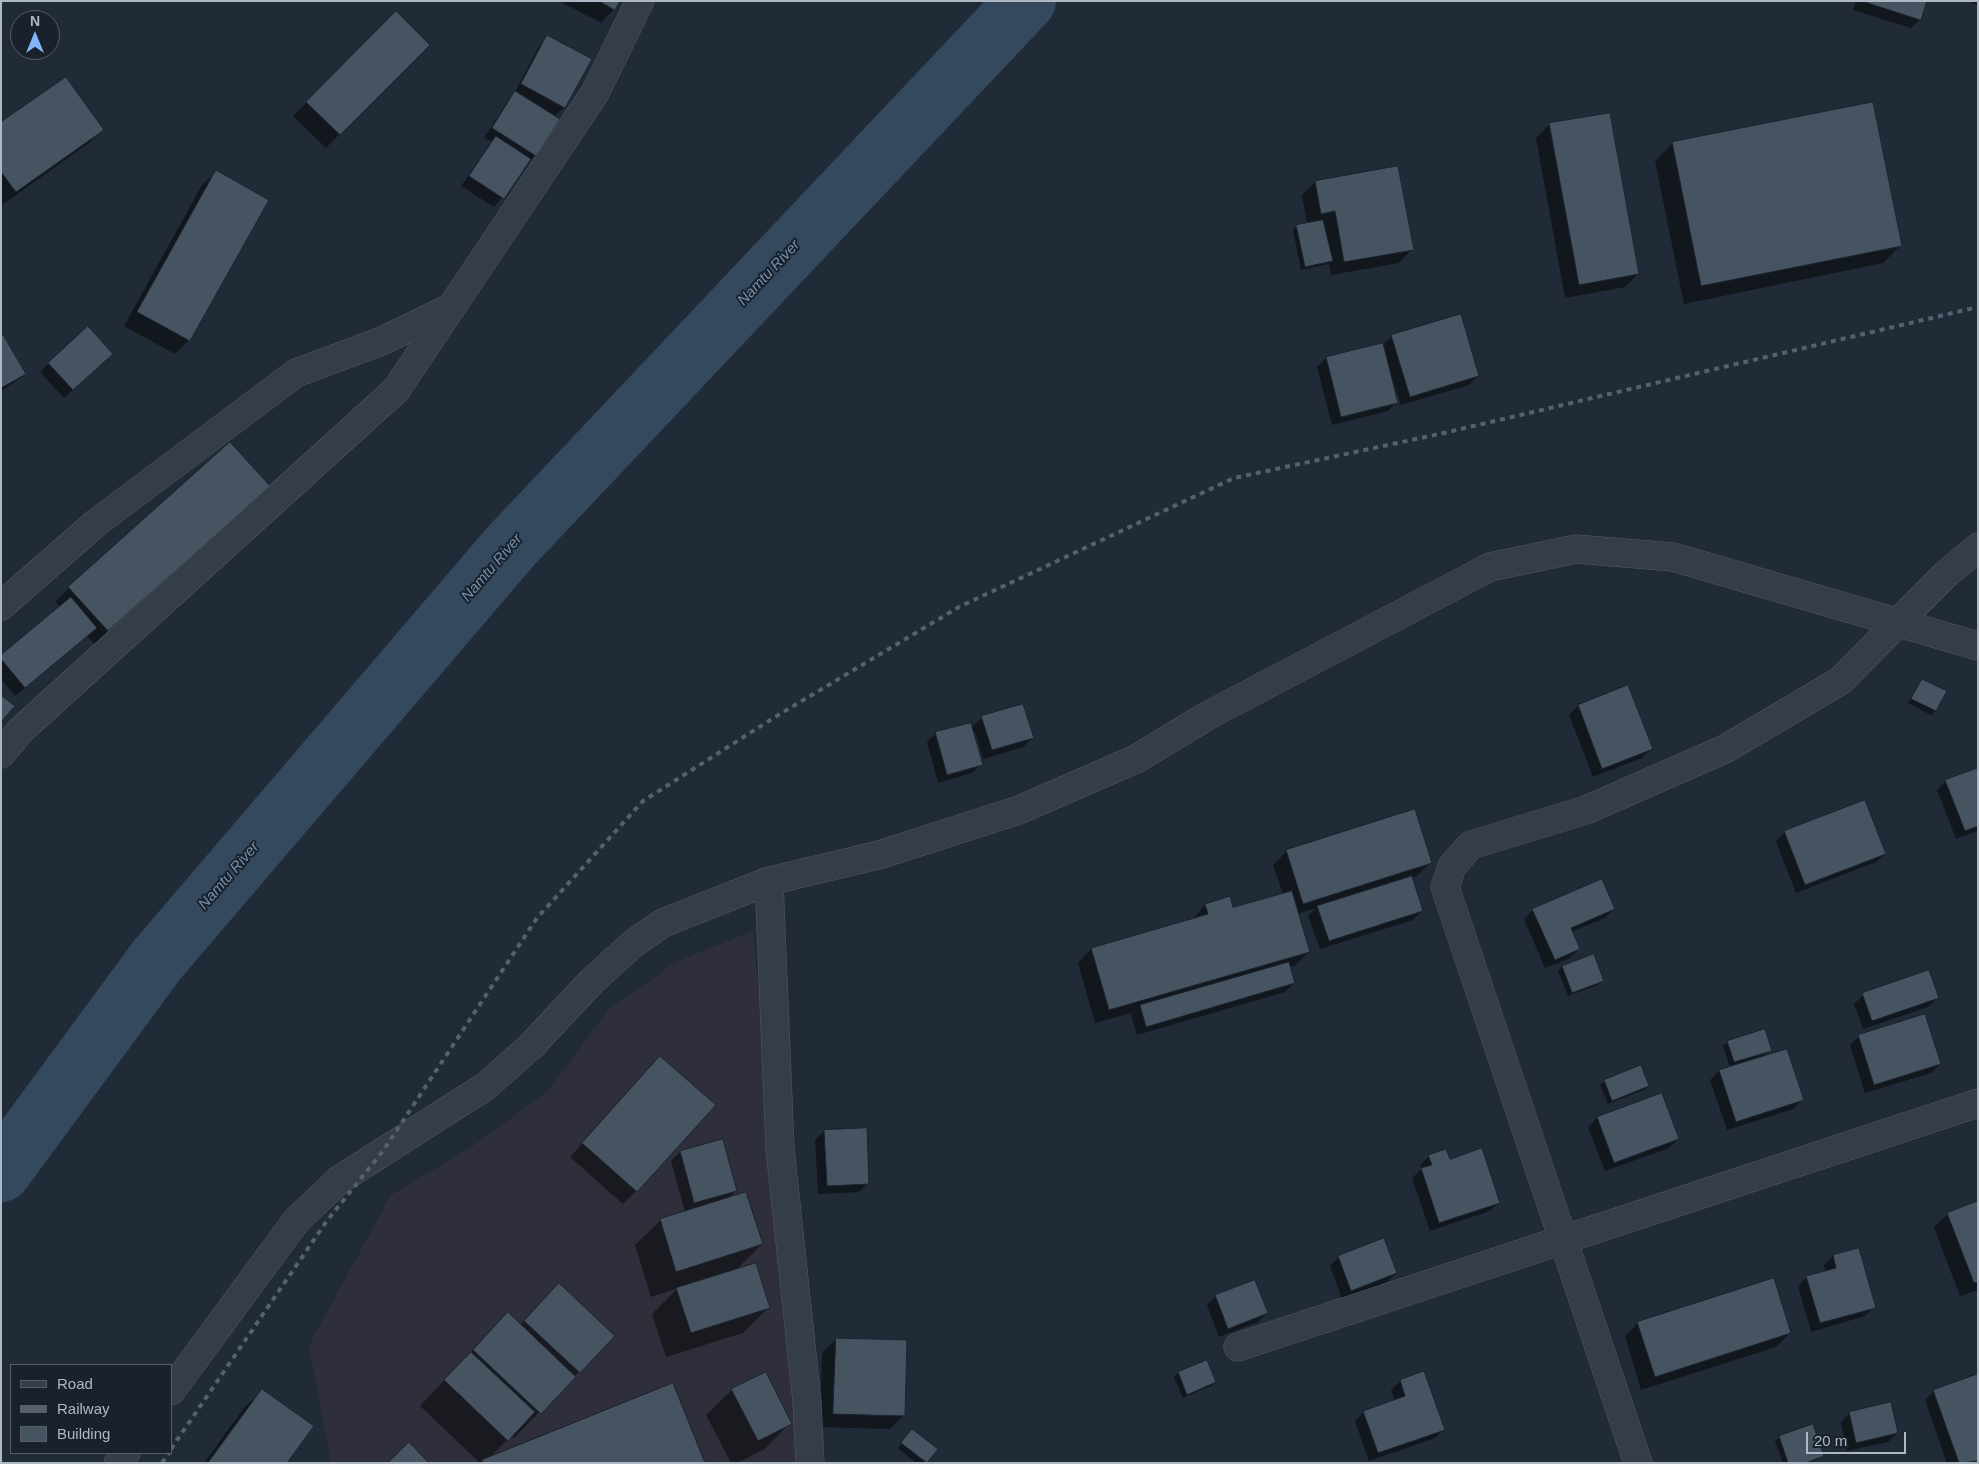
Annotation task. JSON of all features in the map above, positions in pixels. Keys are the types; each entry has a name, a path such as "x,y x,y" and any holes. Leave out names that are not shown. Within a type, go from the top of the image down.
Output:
{"street":[{"path":"1,754 21,730 396,390 595,93 640,1"},
{"path":"1,606 96,523 296,373 382,341 452,307"},
{"path":"1638,1463 1446,887 1452,866 1471,846 1586,810 1726,749 1840,681 1945,575 1978,547"},
{"path":"172,1390 296,1221 339,1180 486,1086 531,1046 592,981 634,943 663,923 769,881 879,856 1028,806 1136,759 1207,716 1490,567 1576,549 1673,557 1978,646"},
{"path":"769,881 780,1148 807,1401 810,1463"},
{"path":"1238,1347 1978,1104"}],"shaded area":[{"path":"753,931 782,1241 797,1449 795,1463 331,1463 309,1345 391,1195 473,1146 548,1091 608,1010 676,962"}],"building":[{"path":"599,1 620,1 615,10"},
{"path":"1862,1 1927,1 1921,20"},
{"path":"396,11 430,45 340,135 306,102"},
{"path":"547,35 592,59 565,108 521,84"},
{"path":"66,77 104,130 16,192 1,172 1,122"},
{"path":"515,91 560,119 536,156 492,128"},
{"path":"1873,102 1902,246 1701,286 1672,142"},
{"path":"1610,113 1639,274 1579,285 1549,123"},
{"path":"496,136 531,159 504,199 469,176"},
{"path":"1398,166 1414,250 1344,262 1335,211 1321,214 1315,181"},
{"path":"216,170 269,200 190,341 137,312"},
{"path":"1323,220 1333,261 1305,267 1296,225"},
{"path":"1461,314 1479,376 1410,397 1391,335"},
{"path":"88,326 113,354 73,390 48,363"},
{"path":"1,334 26,374 1,388"},
{"path":"1383,343 1398,403 1341,417 1326,357"},
{"path":"230,442 270,486 108,631 68,587"},
{"path":"71,597 97,628 25,688 1,659 1,655"},
{"path":"1922,679 1947,691 1936,711 1911,699"},
{"path":"1628,685 1653,749 1602,769 1578,705"},
{"path":"1,695 15,706 1,722"},
{"path":"1023,704 1034,738 992,750 981,716"},
{"path":"971,723 983,765 947,775 935,732"},
{"path":"1978,768 1978,826 1965,831 1945,780"},
{"path":"1865,800 1886,854 1805,885 1784,831"},
{"path":"1415,809 1432,863 1303,904 1286,850"},
{"path":"1412,876 1423,911 1329,941 1317,906"},
{"path":"1602,879 1615,909 1571,928 1580,949 1555,960 1532,909"},
{"path":"1292,891 1310,952 1109,1010 1091,948 1208,914 1205,904 1230,896 1233,907"},
{"path":"1594,954 1604,981 1572,993 1562,966"},
{"path":"1289,962 1295,983 1146,1027 1140,1005"},
{"path":"1929,970 1939,998 1872,1021 1862,993"},
{"path":"1925,1014 1941,1064 1874,1085 1858,1035"},
{"path":"1765,1029 1772,1051 1734,1062 1727,1041"},
{"path":"1787,1049 1804,1100 1736,1122 1719,1070"},
{"path":"660,1056 716,1105 637,1192 582,1143"},
{"path":"1641,1065 1649,1086 1612,1101 1604,1080"},
{"path":"1662,1093 1679,1139 1614,1163 1597,1117"},
{"path":"867,1128 869,1184 827,1186 824,1130"},
{"path":"723,1139 737,1191 694,1203 680,1151"},
{"path":"1482,1148 1500,1203 1439,1223 1421,1168 1432,1165 1428,1155 1446,1149 1450,1159"},
{"path":"746,1192 763,1244 676,1272 660,1219"},
{"path":"1978,1201 1978,1282 1974,1283 1947,1213"},
{"path":"1384,1238 1397,1273 1351,1291 1338,1256"},
{"path":"1859,1248 1876,1308 1820,1323 1806,1276 1836,1268 1833,1255"},
{"path":"756,1263 770,1308 691,1333 676,1288"},
{"path":"1774,1278 1791,1333 1655,1377 1637,1322"},
{"path":"1255,1280 1268,1313 1228,1329 1215,1295"},
{"path":"559,1283 615,1336 580,1373 524,1321"},
{"path":"508,1312 576,1377 541,1414 473,1350"},
{"path":"836,1338 907,1340 905,1416 833,1414"},
{"path":"471,1352 535,1412 508,1441 444,1380"},
{"path":"1207,1360 1216,1382 1187,1395 1178,1372"},
{"path":"1424,1371 1445,1430 1378,1453 1363,1411 1405,1396 1400,1380"},
{"path":"766,1372 792,1424 758,1441 731,1389"},
{"path":"1978,1374 1978,1461 1959,1463 1933,1390"},
{"path":"673,1383 705,1463 483,1463 482,1460"},
{"path":"262,1389 314,1426 287,1463 208,1463"},
{"path":"1891,1402 1898,1433 1856,1443 1849,1412"},
{"path":"1813,1424 1824,1456 1806,1463 1788,1463 1779,1436"},
{"path":"912,1429 938,1449 927,1463 901,1443"},
{"path":"409,1442 429,1463 388,1463"}],"waterway":[{"name":"Namtu River","path":"1,1172 157,960 511,546 1026,1"}],"railway":[{"path":"172,1448 326,1222 383,1151 537,918 643,801 775,717 959,607 1234,478 1444,433 1978,307"},
{"path":"162,1463 168,1454"}]}
